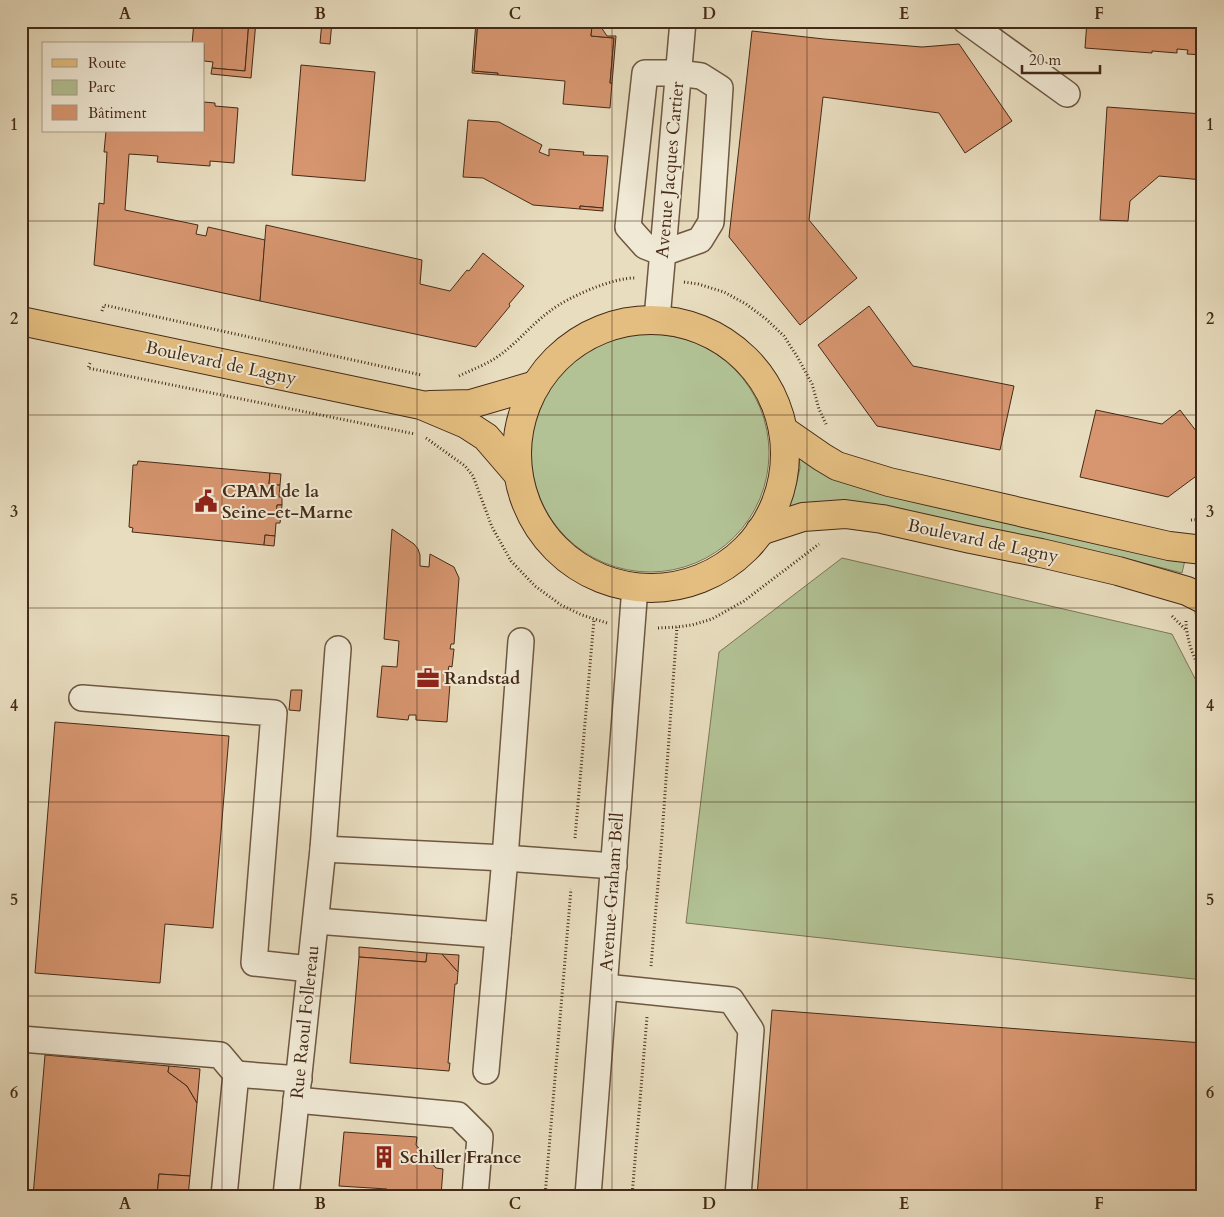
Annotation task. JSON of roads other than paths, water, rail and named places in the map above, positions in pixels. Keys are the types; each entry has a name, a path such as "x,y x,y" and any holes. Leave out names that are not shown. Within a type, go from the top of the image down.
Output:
{"main road":[{"path":"657,320 691,325 724,341 751,365 772,395 783,430 784,466 777,500 760,531 736,558 705,576 671,586 635,587 604,580 596,576 574,564 550,543 531,516 517,473 516,449 523,413 536,385 560,354 588,335 620,322 657,320"},
{"name":"Boulevard de Lagny","path":"27,322 421,406 466,424 486,437 517,473"},
{"name":"Boulevard de Lagny","path":"421,406 471,404 536,385"},
{"name":"Boulevard de Lagny","path":"783,430 837,466 889,482 1169,546 1203,550"},
{"name":"Boulevard de Lagny","path":"760,531 803,517 845,514 882,518 1118,571 1187,591 1203,599"}],"street":[{"name":"Avenue Jacques Cartier","path":"657,320 683,21"},
{"path":"966,21 1067,94"},
{"path":"645,73 678,73 701,76 720,88 711,222 700,240 662,253 646,246 628,227 645,73"},
{"name":"Avenue Graham Bell","path":"588,1196 635,587"},
{"path":"486,1071 505,858 521,642"},
{"name":"Rue Raoul Follereau","path":"286,1196 323,849 338,649"},
{"path":"82,698 274,713 254,963 310,969"},
{"path":"323,849 505,858 614,866"},
{"path":"316,921 498,935"},
{"path":"605,987 731,1000 751,1030 738,1196"},
{"path":"21,1039 220,1055 236,1074 298,1089 458,1115 480,1137 474,1196"},
{"path":"224,1196 236,1074"}],"place":[{"name":"CPAM de la Seine-et-Marne","path":"206,501"},
{"name":"Randstad","path":"428,678"},
{"name":"Schiller France","path":"384,1157"}]}
